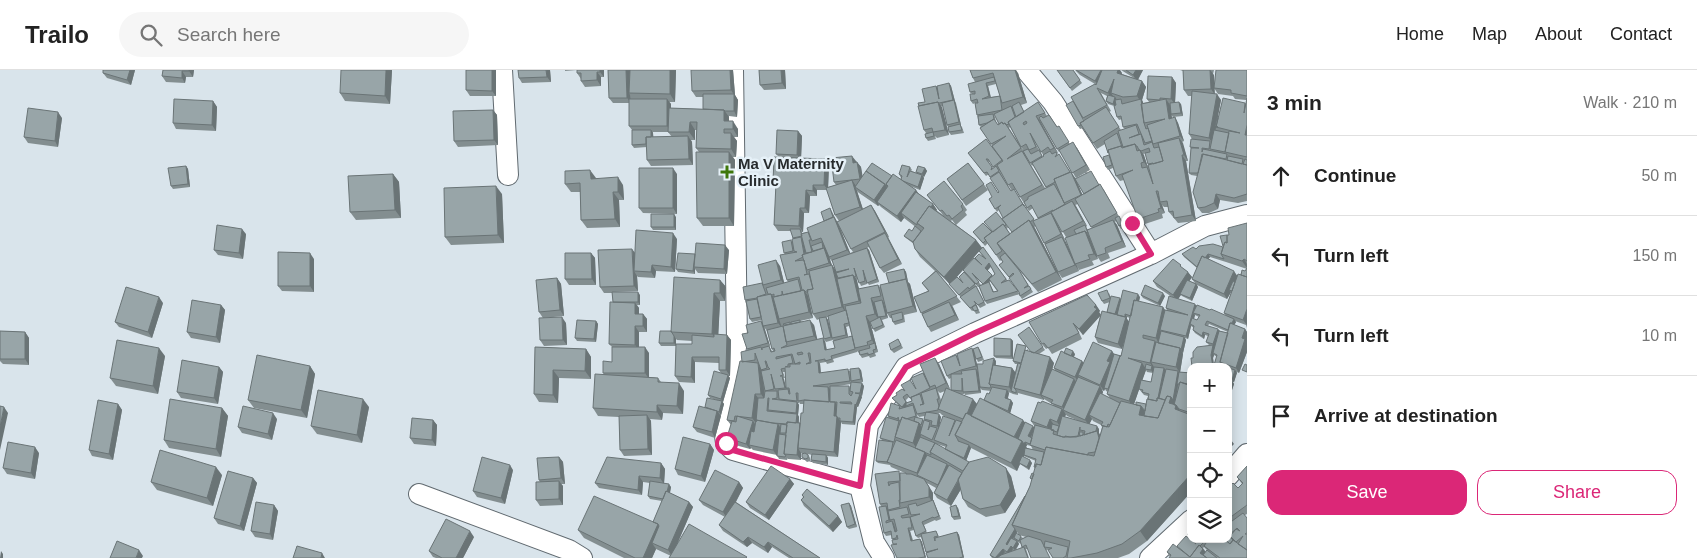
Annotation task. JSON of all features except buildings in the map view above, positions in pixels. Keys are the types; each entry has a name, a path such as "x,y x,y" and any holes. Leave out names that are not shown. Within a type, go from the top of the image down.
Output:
{"street":[{"path":"502,70 508,175"},
{"path":"733,70 737,340 724,429 726,443 733,450 860,486"},
{"path":"1026,70 1053,102 1151,254"},
{"path":"884,558 874,542 860,486 868,425 906,367 975,333 1151,254 1205,226 1247,215"},
{"path":"1232,471 1247,454"},
{"path":"418,494 569,550 582,558"},
{"path":"1150,558 1187,524"}],"place":[{"name":"Ma V Maternity Clinic","path":"727,172"}],"route":[{"path":"726,443 733,450 860,486 868,425 906,367 975,333 1151,254 1132,223"}]}
